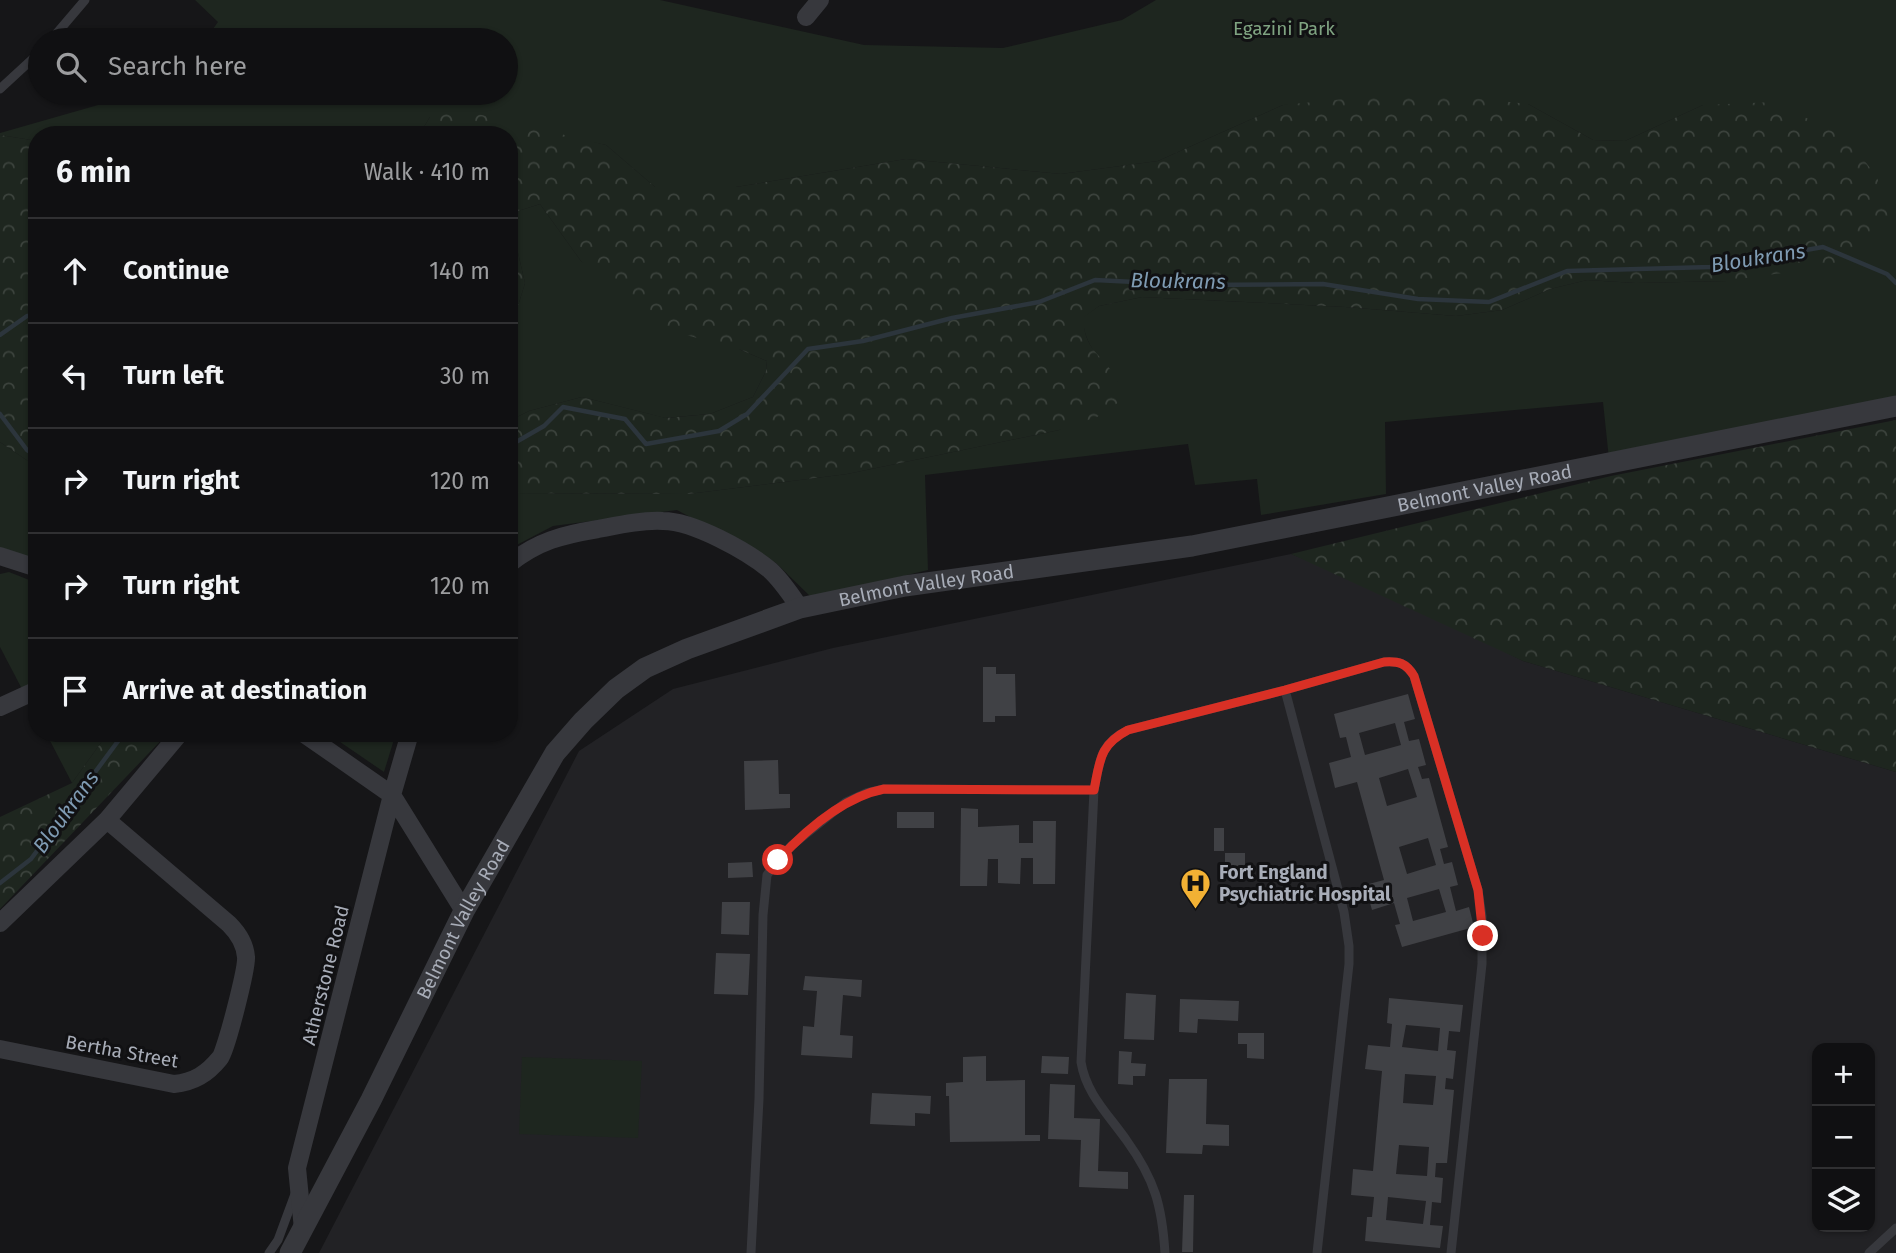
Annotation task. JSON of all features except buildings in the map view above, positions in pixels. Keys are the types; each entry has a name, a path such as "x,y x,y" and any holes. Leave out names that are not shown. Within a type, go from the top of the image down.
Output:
{"street":[{"path":"806,17 820,0"},
{"name":"Belmont Valley Road","path":"290,1253 371,1100 464,911 555,753 616,689 645,668 687,649 800,608 905,586 1192,546 1896,406"},
{"path":"518,557 546,540 635,522 665,520 689,527 741,551 770,570 800,608"},
{"path":"1,557 28,565"},
{"path":"0,708 28,694"},
{"path":"0,923 107,820 172,742"},
{"path":"316,742 392,795 464,911"},
{"name":"Atherstone Road","path":"303,1229 297,1168 407,742"},
{"name":"Bertha Street","path":"0,1049 174,1084 192,1082 223,1056 247,961 244,945 229,924 107,820"}],"lane":[{"path":"61,28 85,0"},
{"path":"0,89 28,63"},
{"path":"1165,1253 1161,1206 1155,1187 1128,1142 1090,1092 1083,1077 1081,1062 1094,790 1101,756 1106,745 1128,730 1384,662 1399,662 1408,667 1414,676 1474,877 1482,916 1482,964 1451,1253"},
{"path":"1285,690 1344,912 1349,946 1317,1253"},
{"path":"751,1253 759,1098 763,915 767,876 778,860 791,846 846,802 884,789 1094,790"},
{"path":"269,1253 278,1240 298,1185"},
{"path":"1868,1253 1896,1228"}],"shaded area":[{"name":"Fort England Psychiatric Hospital","path":"1291,554 1394,596 1523,661 1896,772 1896,1253 319,1253 579,751 673,689 833,648"}],"green space":[{"name":"Egazini Park","path":"195,0 660,0 864,45 1003,48 1122,20 1156,0 1896,0 1896,400 1609,459 1603,402 1385,422 1386,494 1261,515 1257,479 1195,485 1188,444 925,475 928,570 812,598 776,563 677,510 553,526 518,544 518,493 688,494 847,474 1059,430 1118,383 1094,352 1086,336 1083,317 1099,306 1142,297 1346,307 1456,316 1502,310 1550,289 1587,280 1636,283 1726,281 1703,105 1625,141 1593,140 1528,104 1283,105 1158,161 1061,174 906,159 736,187 655,187 606,145 518,129 518,126 494,126 430,117 424,126 28,126 28,140 0,135 0,133 98,105 518,105 518,28 214,28 218,22"},
{"path":"1415,92 1528,104 1593,140 1625,141 1703,105 1774,102 1847,138 1877,177 1889,219 1867,248 1832,266 1726,281 1636,283 1587,280 1550,289 1502,310 1456,316 1346,307 1142,297 1099,306 1084,317 1087,338 1113,373 1119,384 1122,400 1097,417 1059,430 847,474 688,494 518,493 518,416 582,397 666,418 710,414 753,397 766,371 767,361 741,350 664,329 581,261 540,204 518,211 518,126 424,126 430,117 453,108 606,145 655,187 736,187 906,159 1061,174 1158,161 1283,105"},
{"path":"0,135 28,140 28,461 0,442"},
{"path":"540,204 581,261 741,350 767,361 766,371 753,397 710,414 665,418 582,397 518,416 518,306 525,283 518,253 518,211"},
{"path":"518,253 525,283 518,306"},
{"path":"1896,420 1896,772 1523,661 1291,554 1611,476"},
{"path":"0,442 28,461 28,559 0,549"},
{"path":"9,572 28,579 28,687 22,689 0,647 0,574"},
{"path":"51,742 102,742 72,783"},
{"path":"102,742 159,742 0,909 0,817 72,783"},
{"path":"340,742 393,742 384,772"},
{"path":"522,1057 642,1061 638,1138 519,1134"}],"waterway":[{"name":"Bloukrans","path":"518,441 544,426 563,407 625,419 646,444 719,431 747,414 808,349 863,341 952,318 1039,302 1095,280 1194,285 1323,284 1418,299 1489,302 1567,271 1710,267 1823,247 1887,274 1896,283"},
{"name":"Bloukrans","path":"0,335 28,316"},
{"name":"Bloukrans","path":"0,414 28,451"},
{"name":"Bloukrans","path":"0,883 31,859 117,742"}],"place":[{"name":"Fort England Psychiatric Hospital","path":"1196,910"}],"route":[{"path":"778,860 791,846 846,802 866,793 884,789 1094,790 1106,745 1128,730 1384,662 1399,662 1408,667 1414,676 1478,890 1483,936"}]}
